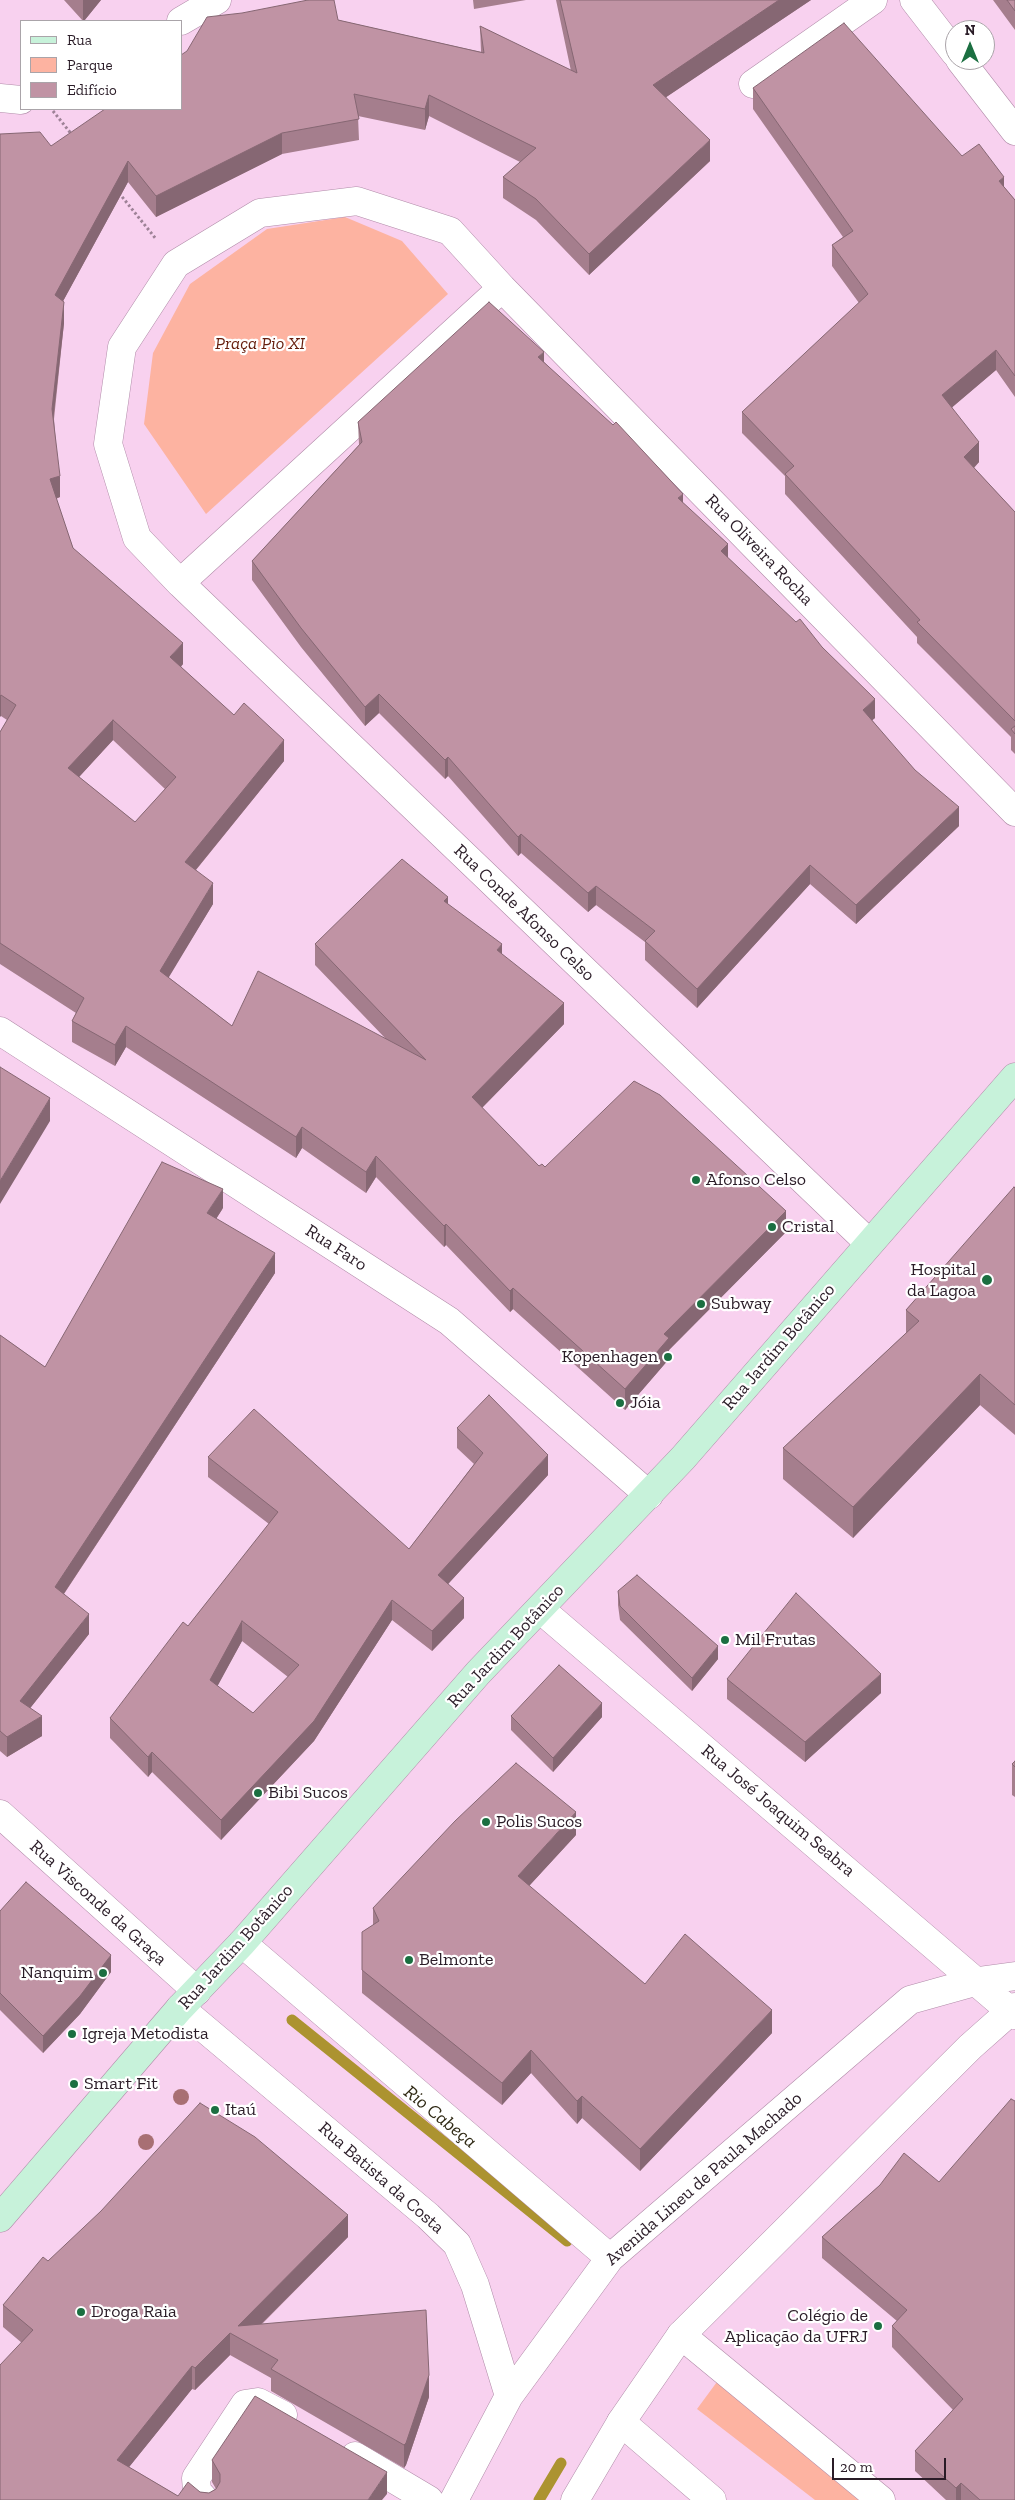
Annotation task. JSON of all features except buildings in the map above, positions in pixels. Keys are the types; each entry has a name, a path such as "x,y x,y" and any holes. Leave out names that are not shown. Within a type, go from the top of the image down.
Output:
{"main road":[{"name":"Rua Jardim Botânico","path":"0,2218 189,2000 242,1943 478,1673 650,1495 1015,1076"}],"street":[{"path":"182,20 217,0"},
{"path":"753,84 873,0"},
{"path":"914,0 945,40"},
{"path":"968,70 1015,130"},
{"path":"0,98 20,100"},
{"path":"356,201 450,231 502,288 180,583 137,538 108,444 122,347 176,264 260,213 356,201"},
{"name":"Rua Oliveira Rocha","path":"502,288 1015,812"},
{"name":"Rua Conde Afonso Celso","path":"180,583 869,1243"},
{"name":"Rua Faro","path":"0,1031 449,1320 650,1495"},
{"name":"Rua José Joaquim Seabra","path":"540,1609 1013,2011"},
{"name":"Rua Visconde da Graça","path":"0,1814 189,2000"},
{"path":"242,1943 610,2258"},
{"name":"Avenida Lineu de Paula Machado","path":"454,2500 509,2396 610,2258 910,2000 978,1981 1015,1976"},
{"name":"Rua Batista da Costa","path":"189,2000 457,2244 475,2285 509,2396"},
{"path":"575,2500 621,2422 681,2335 970,2047 1013,2011"},
{"path":"681,2335 881,2500"},
{"path":"205,2500 197,2491 196,2478 245,2404 258,2402 303,2426"},
{"path":"621,2422 712,2500"},
{"path":"336,2445 429,2500"}],"path":[{"path":"53,110 76,140"},
{"path":"114,187 176,264"}],"green space":[{"name":"Praça Pio XI","path":"345,217 402,241 448,294 206,514 144,424 153,353 190,284 267,229"},
{"path":"725,2371 882,2500 815,2500 697,2409"}],"waterway":[{"name":"Rio Cabeça","path":"292,2020 567,2241"},
{"path":"539,2500 561,2463"}],"place":[{"name":"Afonso Celso","path":"696,1180"},
{"name":"Cristal","path":"772,1227"},
{"name":"Hospital da Lagoa","path":"987,1280"},
{"name":"Subway","path":"701,1304"},
{"name":"Kopenhagen","path":"668,1357"},
{"name":"Jóia","path":"620,1403"},
{"name":"Mil Frutas","path":"725,1640"},
{"name":"Bibi Sucos","path":"258,1793"},
{"name":"Polis Sucos","path":"486,1822"},
{"name":"Belmonte","path":"409,1960"},
{"name":"Nanquim","path":"103,1973"},
{"name":"Igreja Metodista","path":"72,2034"},
{"name":"Smart Fit","path":"74,2084"},
{"name":"Itaú","path":"215,2110"},
{"name":"Droga Raia","path":"81,2312"},
{"name":"Colégio de Aplicação da UFRJ","path":"878,2326"}]}
